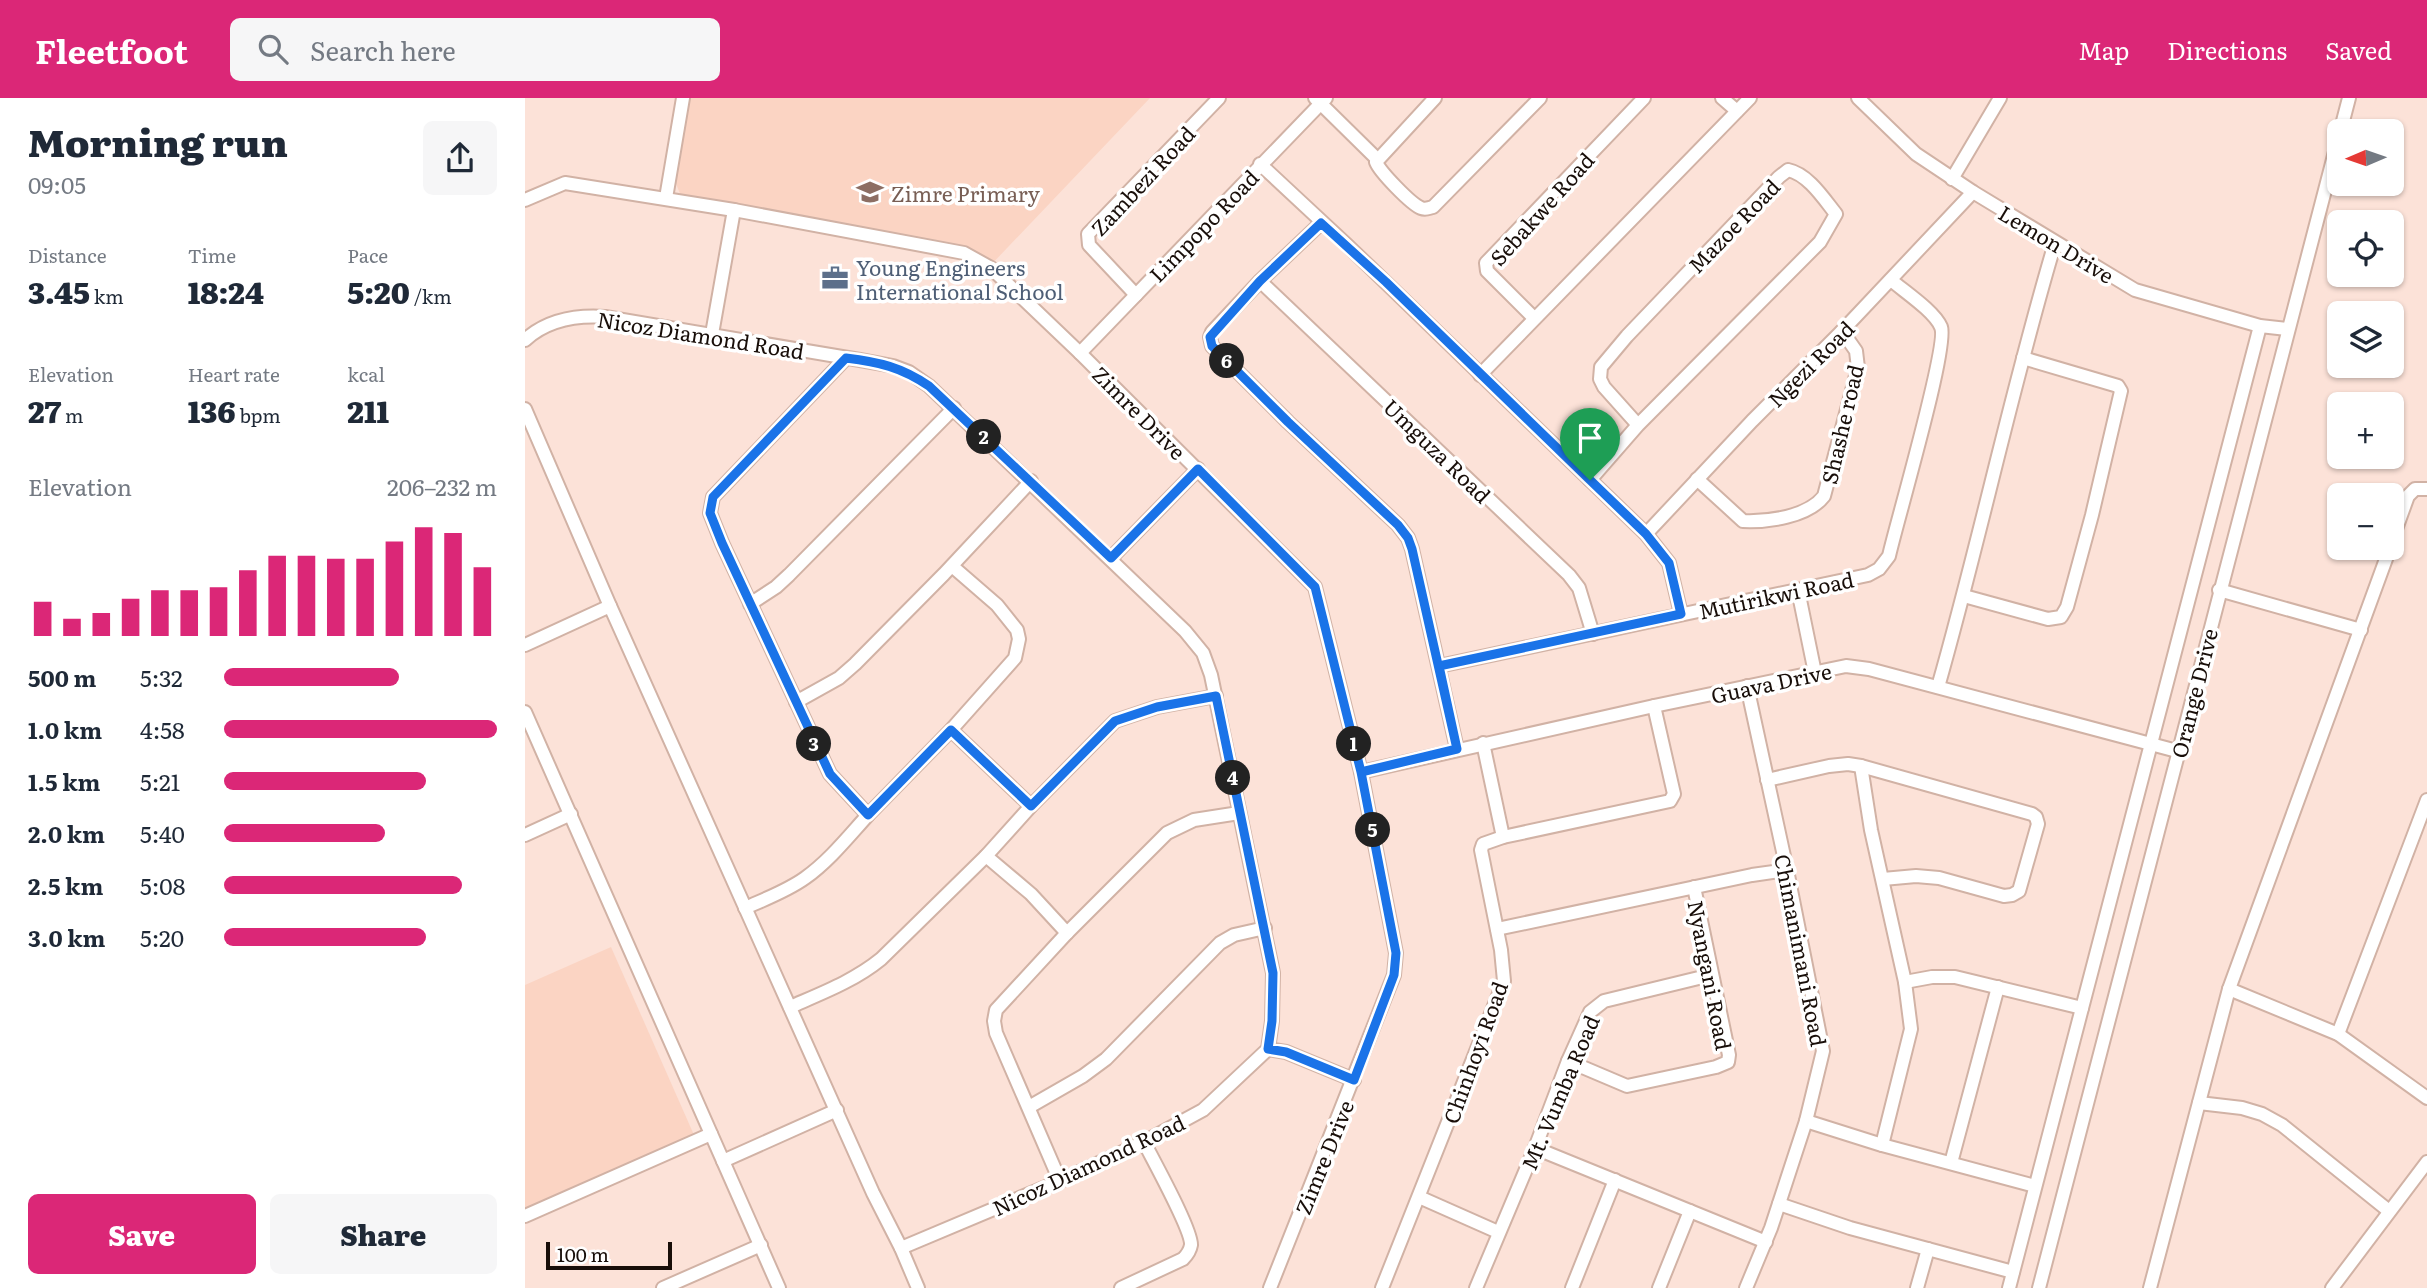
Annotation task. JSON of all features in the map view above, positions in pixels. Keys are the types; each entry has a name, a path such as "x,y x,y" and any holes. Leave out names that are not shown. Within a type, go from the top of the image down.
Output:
{"street":[{"path":"666,198 683,98"},
{"name":"Zambezi Road","path":"1136,295 1089,245 1088,234 1219,98"},
{"path":"1435,98 1377,159 1380,170 1421,208 1433,207 1540,98"},
{"name":"Sebakwe Road","path":"1534,318 1487,271 1486,263 1644,98"},
{"path":"1722,98 1737,111"},
{"path":"1480,375 1750,98"},
{"name":"Lemon Drive","path":"1858,98 1916,154 2055,243 2135,290 2260,326 2287,330"},
{"path":"1952,178 2000,98"},
{"name":"Orange Drive","path":"2039,1288 2349,98"},
{"path":"1320,100 1377,159"},
{"name":"Limpopo Road","path":"1080,353 1320,100"},
{"path":"1260,164 1646,534 1669,563 1681,614"},
{"name":"Mazoe Road","path":"1590,480 1638,425 1783,280 1827,231 1836,214 1797,172 1788,170 1779,177 1627,336 1601,367 1600,379 1604,387 1638,425"},
{"name":"Zimre Drive","path":"525,200 565,183 666,198 964,253 991,268 1315,587 1361,772 1396,953 1394,975 1270,1288"},
{"name":"Ngezi Road","path":"1646,534 1973,192"},
{"path":"712,334 734,210"},
{"path":"1321,223 1260,281 1212,332 1212,346 1398,525 1408,538 1457,749"},
{"path":"1938,687 2055,243"},
{"name":"Mutirikwi Road","path":"1439,666 1872,574 1889,556 1943,338 1935,318 1891,280"},
{"name":"Umguza Road","path":"1260,281 1569,575 1579,587 1593,634"},
{"name":"Nicoz Diamond Road","path":"525,340 555,323 585,316 712,334 893,366 909,372 954,408 1111,558 1198,645 1212,675 1238,813 1273,973 1272,1021 1268,1049 1203,1110 1144,1142 1060,1181 901,1248"},
{"path":"2009,1288 2260,326"},
{"name":"Shashe road","path":"1697,479 1743,521 1778,518 1818,505 1824,496 1858,368 1856,351 1842,331"},
{"path":"846,358 711,501 710,513 830,774 868,815"},
{"path":"1964,596 2048,619 2061,617 2067,607 2092,515 2121,391 2118,386 2023,358"},
{"path":"750,604 789,575 954,408"},
{"path":"525,409 745,908 918,1288"},
{"path":"1111,558 1198,469"},
{"path":"796,702 839,678 952,566 1031,481"},
{"path":"2404,507 2408,496 2415,489 2427,489"},
{"path":"2150,1288 2229,989 2386,560"},
{"path":"745,908 782,892 804,879 821,864 951,730 1015,658 1019,639 1017,630 997,605 952,566"},
{"path":"1798,590 1815,673"},
{"path":"2219,590 2361,630"},
{"path":"525,645 610,606"},
{"name":"Guava Drive","path":"1361,772 1747,686 1856,666 2177,751"},
{"name":"Chimanimani Road","path":"1746,1288 1766,1242 1806,1121 1821,1060 1822,1039 1747,686"},
{"path":"790,1007 866,972 986,856 1115,721 1147,709 1216,696"},
{"path":"1483,743 1503,837 1670,801 1674,794 1654,706"},
{"path":"525,712 779,1288"},
{"path":"951,730 1031,806"},
{"path":"1767,779 1848,764 2036,817 2038,824 2019,891 2013,895 2004,896 1939,878 1916,876 1882,879"},
{"path":"1861,766 1871,830 1905,982 1910,1029 1882,1145"},
{"path":"2338,1034 2427,800"},
{"path":"1060,1181 996,1033 996,1010 1066,933 1167,833 1194,820 1238,813"},
{"path":"525,835 571,814"},
{"name":"Chinhoyi Road","path":"1382,1288 1504,981 1481,850 1487,841 1503,837"},
{"path":"986,856 1031,894 1066,933"},
{"path":"1497,929 1787,870"},
{"name":"Nyangani Road","path":"1568,1061 1627,1086 1726,1064 1729,1055 1694,887"},
{"path":"1028,1107 1083,1076 1105,1059 1220,943 1234,935 1265,928"},
{"name":"Mt. Vumba Road","path":"1476,1288 1590,1012 1604,1001 1711,975"},
{"path":"1905,982 1932,977 1955,977 2082,1008"},
{"path":"1951,1163 1998,987"},
{"path":"2229,989 2338,1034 2427,1098"},
{"path":"1268,1049 1286,1052 1354,1080"},
{"path":"2199,1102 2242,1108 2262,1114 2282,1125 2389,1211"},
{"path":"723,1161 837,1110"},
{"path":"1806,1121 1882,1145 2035,1186"},
{"path":"525,1216 711,1134"},
{"path":"1121,1288 1183,1259 1189,1253 1191,1242 1144,1142"},
{"path":"1535,1147 1766,1242"},
{"path":"2332,1288 2427,1162"},
{"path":"1572,1288 1615,1180"},
{"path":"1419,1197 1498,1232"},
{"path":"1779,1204 1850,1228 2013,1272"},
{"path":"1659,1288 1690,1211"},
{"path":"663,1288 761,1245"},
{"path":"1917,1288 1928,1249"}],"shaded area":[{"name":"Zimre Primary","path":"690,98 1150,98 989,267 968,252 684,204 675,181"},
{"path":"611,947 694,1135 525,1210 525,985"}],"place":[{"name":"Zimre Primary","path":"870,192"},
{"name":"Young Engineers International School","path":"835,278"}],"route":[{"path":"1590,480 1454,351 1386,282 1321,223 1260,281 1210,337 1212,346 1398,525 1408,538 1457,749 1361,772 1396,953 1394,975 1354,1080 1286,1052 1268,1049 1272,1021 1273,973 1216,696 1157,707 1115,721 1031,806 951,730 868,815 830,774 710,513 713,497 846,358 893,366 909,372 929,386 1111,558 1198,469 1315,587 1361,772 1457,749 1439,666 1681,614 1669,563 1646,534 1590,480"}]}
